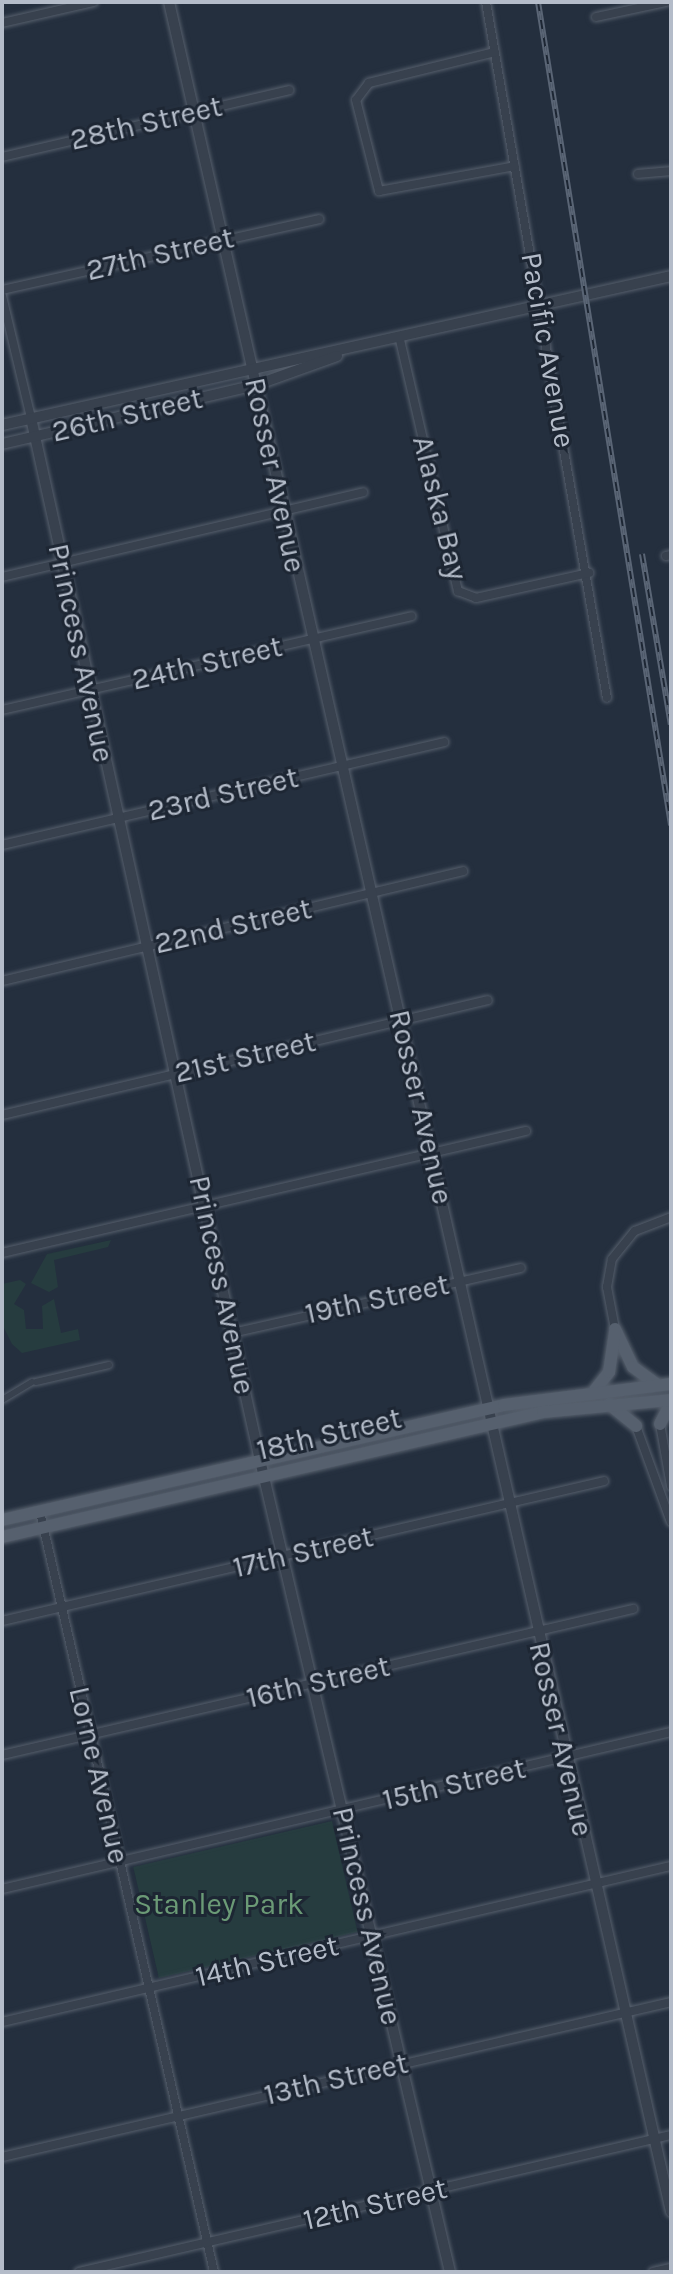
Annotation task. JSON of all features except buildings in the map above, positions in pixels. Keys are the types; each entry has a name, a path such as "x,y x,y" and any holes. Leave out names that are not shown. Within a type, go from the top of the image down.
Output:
{"main road":[{"path":"615,1329 633,1367 665,1385"},
{"path":"595,1390 609,1372 615,1329"},
{"name":"18th Street","path":"2,1520 485,1409 595,1390 665,1385"},
{"path":"660,1424 671,1401"},
{"name":"18th Street","path":"2,1537 488,1424 605,1404 671,1401"},
{"path":"605,1404 636,1426"}],"street":[{"path":"2,23 94,2"},
{"name":"Rosser Avenue","path":"169,2 369,894 402,1020 461,1281 488,1424 671,2212"},
{"name":"Pacific Avenue","path":"486,2 589,573 607,698"},
{"path":"596,17 666,2"},
{"path":"495,52 369,83 356,100 379,191 515,166"},
{"name":"28th Street","path":"2,157 289,90"},
{"path":"638,174 671,171"},
{"name":"27th Street","path":"2,293 319,219"},
{"name":"26th Street","path":"2,425 251,367 343,353 671,276"},
{"name":"Princess Avenue","path":"2,293 260,1460 450,2272"},
{"name":"Alaska Bay","path":"400,340 458,591 476,598 589,573"},
{"name":"26th Street","path":"2,444 256,385 343,353"},
{"path":"2,577 363,492"},
{"name":"24th Street","path":"2,710 411,616"},
{"name":"23rd Street","path":"2,845 444,742"},
{"name":"22nd Street","path":"2,981 463,871"},
{"name":"21st Street","path":"2,1115 488,1000"},
{"path":"2,1253 526,1131"},
{"path":"615,1329 607,1287 612,1259 635,1231 671,1217"},
{"name":"19th Street","path":"232,1333 521,1268"},
{"path":"2,1400 34,1382 109,1365"},
{"path":"660,1424 671,1486"},
{"path":"636,1426 671,1522"},
{"name":"17th Street","path":"2,1621 604,1481"},
{"name":"Lorne Avenue","path":"40,1512 214,2272"},
{"name":"16th Street","path":"2,1755 633,1609"},
{"name":"15th Street","path":"2,1889 671,1732"},
{"name":"14th Street","path":"2,2022 671,1866"},
{"name":"13th Street","path":"2,2157 671,2002"},
{"name":"12th Street","path":"79,2272 671,2135"},
{"path":"653,2272 671,2268"}],"green space":[{"path":"111,1240 108,1247 54,1260 58,1287 49,1292 31,1283 47,1254"},
{"path":"20,1280 26,1284 14,1304 24,1310 26,1329 43,1329 42,1306 54,1299 61,1333 78,1329 80,1340 22,1353 12,1344 2,1324 2,1284"},
{"name":"Stanley Park","path":"332,1821 358,1932 159,1978 133,1867"}],"railway":[{"path":"538,2 671,825"},
{"path":"642,554 671,725"}]}
